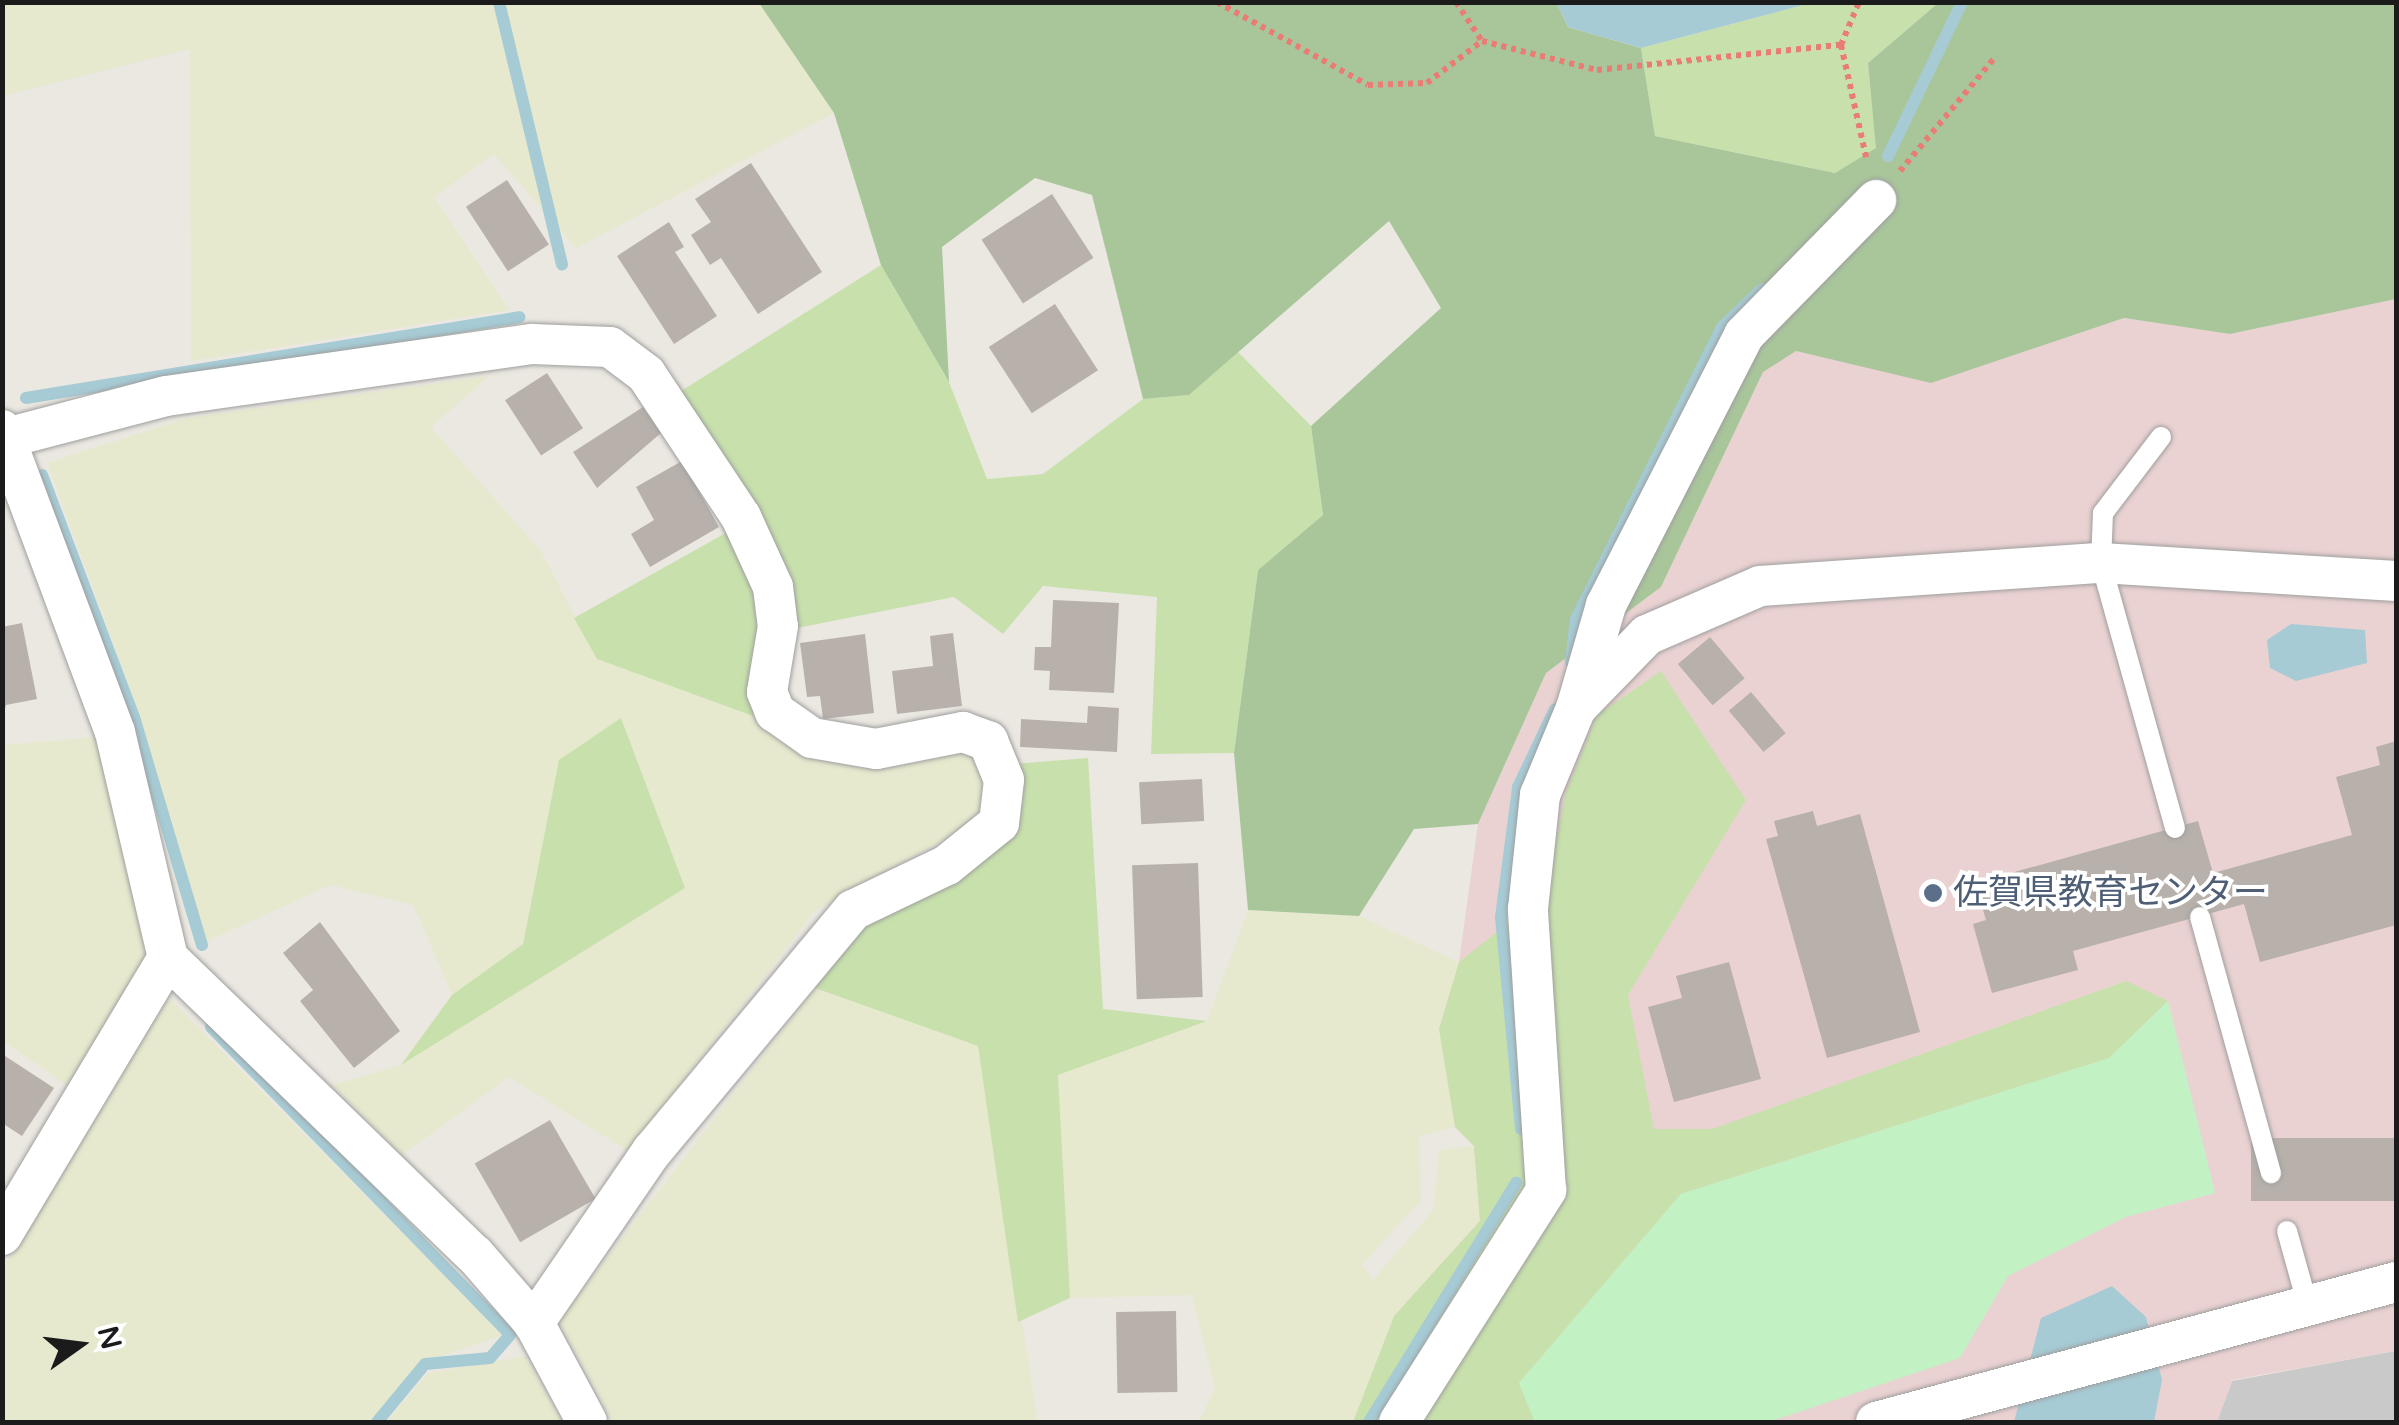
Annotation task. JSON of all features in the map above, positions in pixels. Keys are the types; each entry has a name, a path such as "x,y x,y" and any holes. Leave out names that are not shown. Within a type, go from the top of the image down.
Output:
{"street":[{"path":"1399,1422 1546,1190 1528,909 1540,794 1576,708 1606,604 1744,335 1876,200"},
{"path":"534,1323 652,1152 853,910 946,865 999,823 1004,780 988,742 964,732 876,749 812,738 775,712 767,692 778,626 772,587 740,517 646,374 610,347 532,344 166,396 4,434 115,732 168,958 534,1323 588,1422"},
{"path":"1576,708 1647,635 1760,586 2101,563 2396,582"},
{"path":"2,1235 168,958"},
{"path":"1876,1422 2396,1282"}],"lane":[{"path":"2161,437 2104,513 2101,563 2175,828"},
{"path":"2200,917 2271,1173"},
{"path":"2287,1232 2308,1306"}],"path":[{"path":"1217,2 1368,84 1427,84 1482,40"},
{"path":"1456,2 1482,40 1596,70 1841,46"},
{"path":"1859,2 1841,46 1876,200"},
{"path":"1876,200 1996,56"}],"shaded area":[{"name":"佐賀県教育センター","path":"2396,299 2396,1351 2232,1380 2217,1422 1353,1422 1474,1146 1455,1127 1439,1029 1459,962 1478,824 1546,673 1661,587 1763,371 1796,351 1931,382 2124,318 2230,334"},
{"path":"2396,1351 2396,1422 2217,1422 2232,1381"}],"green space":[{"path":"2,3 759,3 834,113 576,248 494,154 434,197 509,310 191,361 190,49 3,96"},
{"path":"759,3 1557,3 1568,27 1641,48 1655,136 1835,173 1876,148 1868,63 1938,3 2396,3 2396,299 2230,334 2124,318 1931,383 1796,351 1763,372 1661,587 1546,673 1478,824 1414,829 1359,916 1248,910 1234,753 1258,570 1323,515 1311,426 1441,308 1389,221 1189,395 1143,399 1092,195 1035,178 942,247 949,382 881,265 834,113"},
{"path":"1811,3 1938,3 1868,63 1877,148 1835,173 1655,136 1641,48"},
{"path":"881,265 949,382 987,479 1043,474 1143,399 1189,395 1238,352 1311,426 1323,515 1258,570 1234,753 1151,754 1157,597 1043,586 1003,634 954,597 792,629 678,393"},
{"path":"489,376 431,427 541,551 597,659 753,716 857,768 957,743 982,760 984,800 972,825 815,911 628,1151 509,1077 402,1155 333,1085 401,1065 685,888 559,760 523,944 452,995 413,905 331,885 205,942 140,716 47,463 187,418"},
{"path":"731,530 763,608 753,716 597,659 574,618"},
{"path":"1661,671 1746,800 1628,995 1654,1129 1712,1129 2126,981 2168,1001 2109,1058 1681,1194 1519,1383 1535,1422 1353,1422 1394,1316 1480,1221 1474,1146 1455,1127 1439,1029 1459,962 1546,893 1566,792 1597,715"},
{"path":"621,718 685,888 401,1065 452,995 523,944 559,760"},
{"path":"98,737 156,961 71,1088 3,1041 3,745"},
{"path":"1088,758 1103,1009 1207,1021 1058,1075 1070,1298 1018,1322 978,1046 815,988 872,913 1019,831 1014,764"},
{"path":"1248,910 1359,916 1459,962 1439,1029 1455,1127 1419,1136 1421,1200 1362,1265 1373,1280 1434,1209 1439,1150 1474,1146 1480,1221 1394,1316 1353,1422 1199,1422 1215,1388 1192,1295 1070,1298 1058,1075 1207,1021"},
{"path":"815,988 978,1046 1038,1422 613,1422 559,1320"},
{"path":"168,997 504,1335 417,1364 371,1422 3,1422 3,1268"},
{"path":"2168,1001 2215,1193 2126,1217 2008,1276 1960,1358 1769,1422 1535,1422 1519,1383 1681,1194 2109,1058"},
{"path":"525,1356 562,1422 386,1422 428,1373"}],"water":[{"path":"1557,3 1811,3 1641,48 1568,27"},
{"path":"2291,624 2365,630 2367,663 2296,681 2270,668 2267,640"},
{"path":"2112,1286 2146,1317 2162,1380 2154,1422 2014,1422 2041,1318"}],"building":[{"path":"751,163 822,272 758,314 721,258 710,265 691,235 711,222 695,199"},
{"path":"507,180 549,245 508,271 466,207"},
{"path":"1052,194 1093,258 1023,303 982,240"},
{"path":"669,222 684,247 675,252 717,316 674,344 617,256"},
{"path":"1055,304 1098,370 1032,413 989,347"},
{"path":"547,373 583,428 541,456 505,400"},
{"path":"643,407 661,433 597,488 573,452"},
{"path":"682,461 719,527 650,567 631,534 654,520 636,487"},
{"path":"1053,600 1119,603 1114,693 1049,690 1050,671 1034,670 1035,647 1051,647"},
{"path":"22,623 37,699 6,705 2,719 2,627"},
{"path":"953,633 962,706 897,714 892,671 933,666 930,636"},
{"path":"865,634 874,713 823,719 820,696 807,697 800,643"},
{"path":"1710,637 1745,678 1713,705 1678,664"},
{"path":"1751,692 1786,733 1763,752 1729,711"},
{"path":"1088,706 1119,708 1117,752 1020,747 1021,719 1087,723"},
{"path":"2396,741 2396,925 2260,962 2244,904 2073,951 2078,970 1992,993 1973,924 1986,920 1975,883 2198,821 2213,873 2352,835 2336,777 2380,765 2376,747"},
{"path":"1202,779 1204,821 1141,824 1139,782"},
{"path":"1813,811 1817,826 1860,814 1920,1032 1827,1058 1766,839 1778,836 1774,821"},
{"path":"1198,863 1203,997 1137,999 1132,865"},
{"path":"320,922 400,1031 354,1068 300,1001 313,990 283,953"},
{"path":"1729,962 1761,1079 1674,1102 1648,1007 1682,998 1676,976"},
{"path":"2,1054 54,1088 22,1136 2,1123"},
{"path":"550,1120 596,1199 520,1242 475,1164"},
{"path":"2251,1138 2396,1138 2396,1201 2251,1201"},
{"path":"1176,1311 1177,1392 1117,1393 1116,1312"}],"waterway":[{"path":"499,2 562,265"},
{"path":"1888,156 1962,2"},
{"path":"1571,662 1576,619 1722,327 1762,289"},
{"path":"26,398 519,317"},
{"path":"42,475 134,717 202,945"},
{"path":"1521,1129 1501,917 1518,787 1555,709"},
{"path":"211,1027 510,1335 490,1358 425,1364 377,1422"},
{"path":"1369,1422 1516,1183"}],"place":[{"name":"佐賀県教育センター","path":"1933,893"}]}
